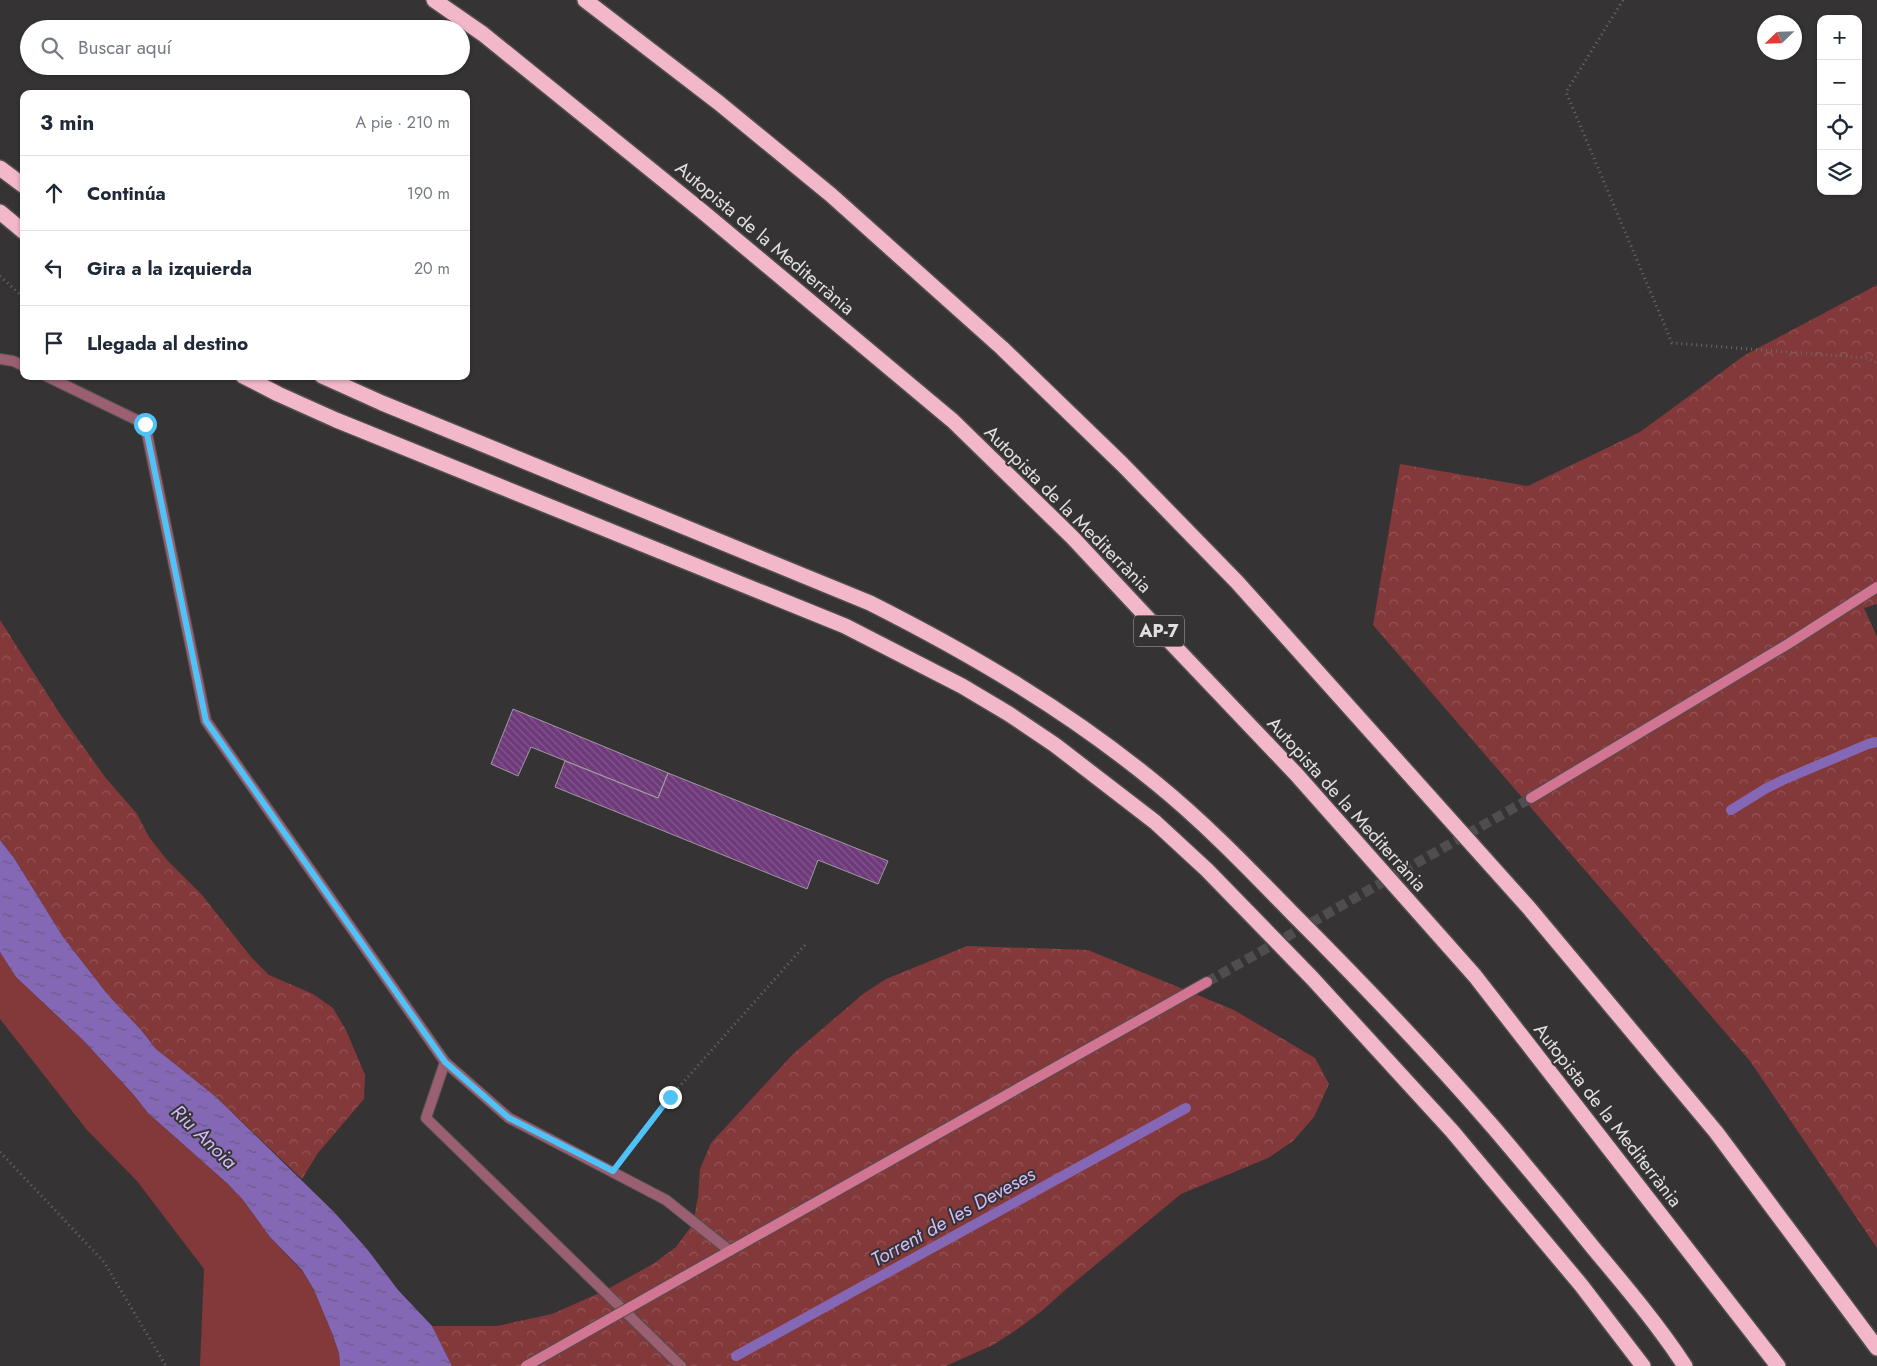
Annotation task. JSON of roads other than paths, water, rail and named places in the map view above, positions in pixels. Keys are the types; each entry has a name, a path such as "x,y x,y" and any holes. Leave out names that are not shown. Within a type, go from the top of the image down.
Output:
{"highway":[{"name":"Autopista de la Mediterrània","path":"434,0 463,20"},
{"path":"585,0 719,103 816,182 1002,348 1115,457 1237,582 1535,916 1716,1132 1877,1348"},
{"name":"Autopista de la Mediterrània","path":"470,24 703,212 953,421 1073,538 1296,774 1475,976 1778,1366"},
{"path":"0,168 20,183"},
{"path":"0,212 20,229"},
{"path":"251,380 336,420 845,626 962,686 1009,714 1055,745 1147,816 1214,876 1312,978 1452,1131 1581,1285 1643,1366"},
{"path":"331,380 382,403 870,604 940,638 992,668 1051,705 1107,745 1158,785 1213,834 1407,1030 1527,1166 1631,1293 1685,1366"}],"main road":[{"path":"1531,798 1788,644 1877,587"},
{"path":"526,1366 1207,982"}],"lane":[{"path":"0,359 20,364"},
{"path":"54,380 145,424 206,721 445,1062 509,1118 666,1200 730,1251"},
{"path":"445,1062 426,1118 681,1366"}],"water":[{"name":"Riu Anoia","path":"0,840 14,858 63,937 108,995 156,1049 216,1097 334,1212 367,1249 398,1290 432,1326 452,1366 340,1366 339,1353 332,1333 314,1290 302,1270 270,1237 243,1200 228,1184 148,1113 83,1040 16,977 0,952"}],"waterway":[{"name":"Torrent de les Deveses","path":"1731,810 1783,780 1868,744 1877,742"},
{"name":"Torrent de les Deveses","path":"736,1356 1186,1108"}],"tunnel":[{"path":"1207,982 1531,798"}]}
